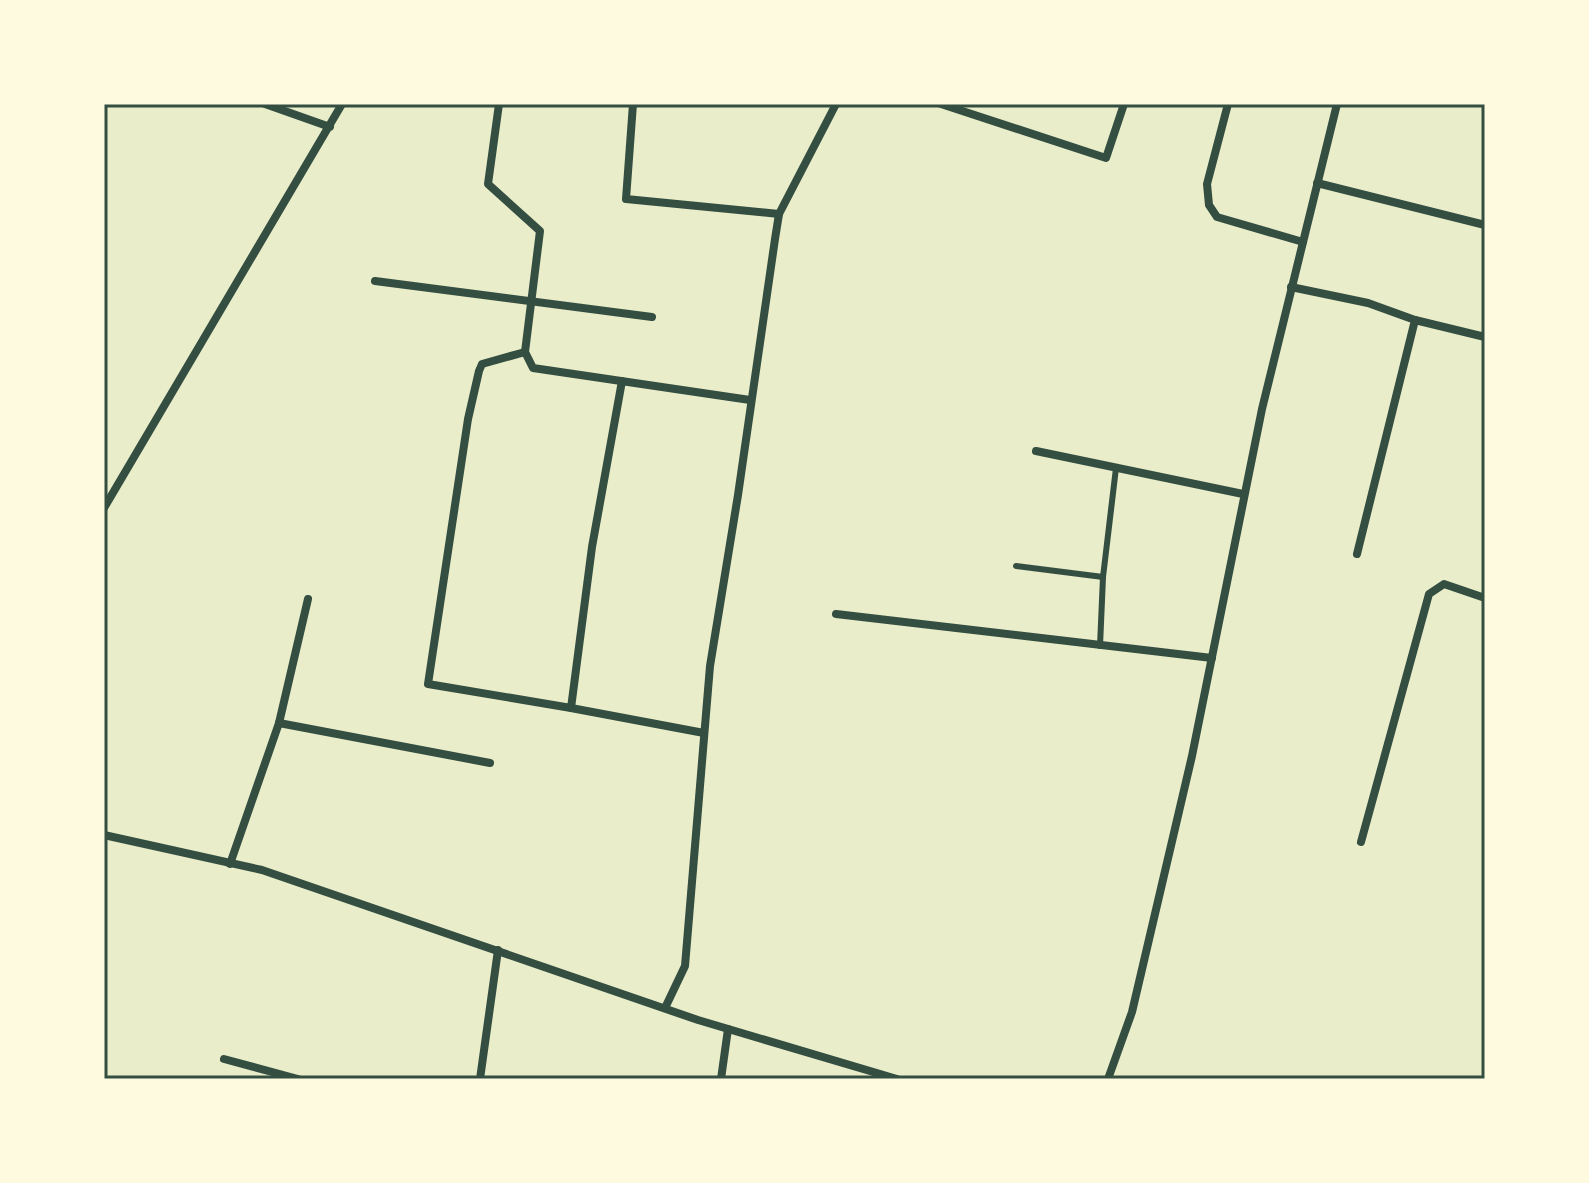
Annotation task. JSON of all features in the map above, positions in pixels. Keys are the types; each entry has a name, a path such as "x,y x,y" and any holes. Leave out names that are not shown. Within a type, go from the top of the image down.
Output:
{"street":[{"path":"265,104 330,127"},
{"path":"104,508 342,104"},
{"path":"499,104 488,184 540,231 525,352 533,368 750,400"},
{"path":"633,104 626,199 779,214"},
{"path":"665,1008 685,966 710,666 779,214 836,104"},
{"path":"941,104 1106,158 1124,104"},
{"path":"1228,104 1207,184 1209,205 1217,217 1303,242"},
{"path":"1108,1079 1132,1012 1192,756 1243,494 1337,104"},
{"path":"1317,183 1485,225"},
{"path":"375,281 652,317"},
{"path":"1291,287 1368,303 1415,320 1485,337"},
{"path":"1357,554 1415,320"},
{"path":"525,352 482,364 479,371 468,419 428,684 704,733"},
{"path":"571,708 592,547 622,381"},
{"path":"1036,451 1243,494"},
{"path":"1361,842 1429,594 1444,584 1485,598"},
{"path":"230,864 279,723 308,599"},
{"path":"836,614 1212,658"},
{"path":"279,723 490,763"},
{"path":"104,835 262,870 728,1029 897,1079"},
{"path":"480,1079 498,950"},
{"path":"721,1079 728,1029"},
{"path":"224,1059 298,1079"}],"lane":[{"path":"1100,646 1103,577 1116,468"},
{"path":"1016,566 1103,577"}]}
